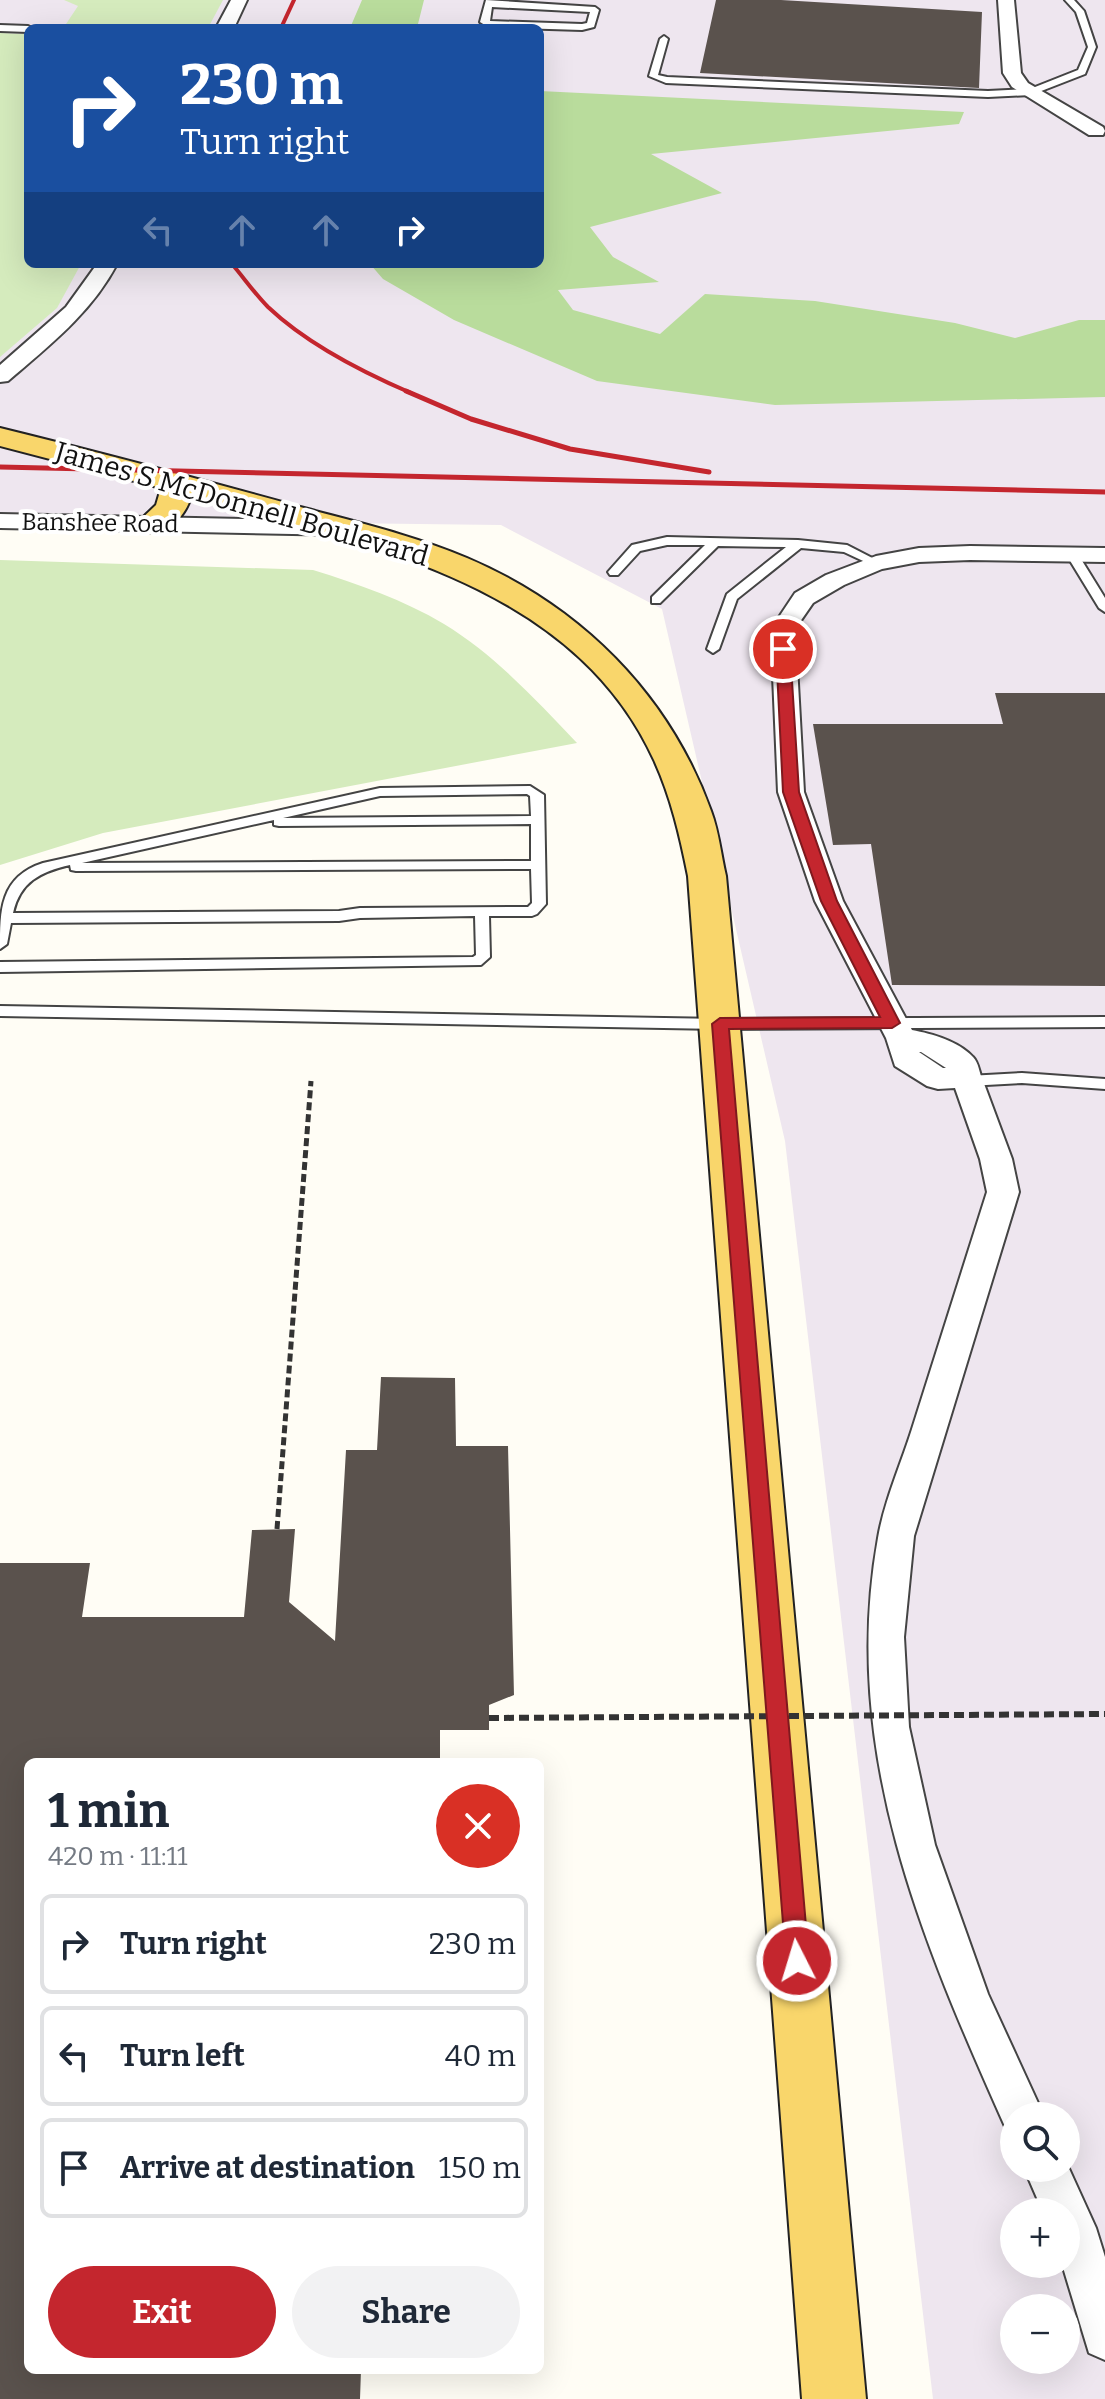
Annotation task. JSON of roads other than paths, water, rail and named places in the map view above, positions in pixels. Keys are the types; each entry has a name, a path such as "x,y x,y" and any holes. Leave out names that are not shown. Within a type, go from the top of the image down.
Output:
{"main road":[{"name":"James S McDonnell Boulevard","path":"0,437 344,528 420,551 459,567 516,596 575,638 631,691 668,746 696,814 707,876 834,2399"},
{"path":"152,524 169,513 176,501 177,483"}],"street":[{"path":"227,24 239,0"},
{"path":"1006,0 1012,73 1021,87 1100,133"},
{"path":"0,376 70,316 105,268"},
{"name":"Banshee Road","path":"0,521 344,528"},
{"path":"1016,2102 968,1997 915,1845 890,1727 885,1637 896,1536 1003,1192 996,1159 965,1079 938,1079 906,1059 896,1030 829,901 791,792 783,629 804,598 835,580 876,563 932,554 1105,555"},
{"path":"1053,2182 1074,2228 1105,2337"}],"lane":[{"path":"664,39 653,76 666,80 988,94 1031,92 1082,72 1092,47 1080,11 1069,0"},
{"path":"488,24 484,22 490,2 595,10 591,25 544,26"},
{"path":"0,28 24,29"},
{"path":"614,572 636,548 667,541 798,544 847,549 876,563"},
{"path":"656,600 714,543"},
{"path":"713,649 731,597 798,544"},
{"path":"1072,554 1105,608"},
{"path":"0,944 3,918 12,893 24,876 43,867 380,792 530,790 537,795 539,904 532,911 360,913 339,916 3,918"},
{"path":"246,822 537,820"},
{"path":"43,867 538,865"},
{"path":"0,967 476,962 483,957 482,912"},
{"path":"0,1011 896,1030 1105,1022"},
{"path":"965,1079 1022,1078 1105,1084"}],"railway":[{"path":"283,24 294,0"},
{"path":"235,268 268,307 300,333 355,366 411,393"},
{"path":"406,391 471,419 570,449 709,472"},
{"path":"0,467 1105,492"}]}
